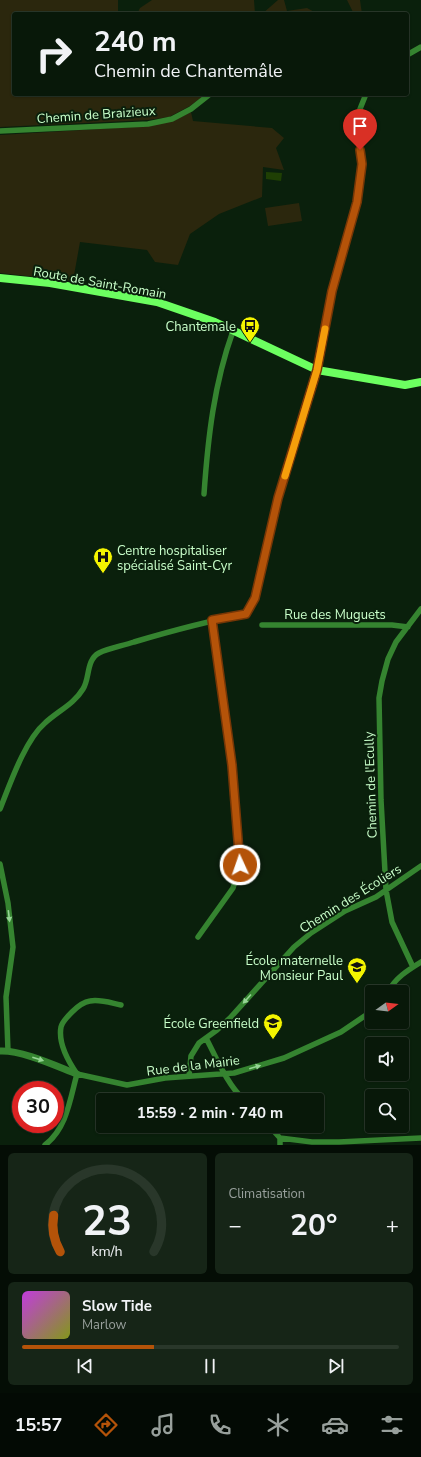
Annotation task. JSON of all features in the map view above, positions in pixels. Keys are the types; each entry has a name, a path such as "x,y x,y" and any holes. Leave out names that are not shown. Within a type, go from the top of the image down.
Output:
{"main road":[{"name":"Route de Saint-Romain","path":"0,278 50,283 157,302 215,322 317,370 406,385 421,382"}],"street":[{"path":"409,54 421,47"},
{"name":"Chemin de Braizieux","path":"0,131 148,124 172,119 191,109 207,96"},
{"path":"0,808 32,737 45,722 70,705 84,688 90,664 97,654 212,620 246,614 255,598 278,498 317,370 332,291 357,202 362,164 358,129 360,109 365,96"},
{"path":"204,494 211,415 218,381 233,331"},
{"name":"Chemin de l'Ecully","path":"413,967 392,922 386,890 381,800 378,698 388,659 396,642 421,609"},
{"path":"198,937 233,888 240,865 232,765 212,620"},
{"name":"Rue des Muguets","path":"262,625 392,625 408,627"},
{"path":"0,864 8,903 13,947 6,997 4,1051 37,1059 77,1074"},
{"name":"Chemin des Écoliers","path":"189,1076 191,1056 199,1043 230,1018 294,947 311,933 345,911 376,897 421,866"},
{"path":"392,985 421,962"},
{"path":"46,1145 58,1132 66,1117 77,1074 70,1064 61,1038 61,1026 78,1006 88,1001 99,1000 121,1005"},
{"name":"Rue de la Mairie","path":"77,1074 127,1085 165,1078 234,1073 284,1058 341,1032 365,1016"},
{"path":"206,1038 225,1074 238,1093"},
{"path":"275,1133 280,1138 312,1142 421,1138"},
{"path":"280,1138 280,1145"}],"shaded area":[{"path":"0,0 118,0 118,12 12,12 12,96 203,96 190,106 169,117 148,120 0,127"},
{"path":"152,0 254,0 255,12 138,12 140,8"},
{"path":"278,0 284,0 287,11 307,8 314,12 264,12"},
{"path":"347,0 360,0 362,12 353,12"},
{"path":"191,112 193,121 272,128 284,138 276,148 284,170 263,167 262,197 219,214 190,234 178,265 155,262 147,250 80,242 73,281 0,273 0,135 148,126 173,121"},
{"path":"266,172 282,173 281,181 266,179"},
{"path":"299,203 302,221 268,226 265,208"}],"slow traffic":[{"path":"285,476 317,370 325,329"}],"place":[{"name":"Chantemale","path":"250,343"},
{"name":"Centre hospitaliser spécialisé Saint-Cyr","path":"103,574"},
{"name":"École maternelle Monsieur Paul","path":"357,984"},
{"name":"École Greenfield","path":"273,1040"}],"route":[{"path":"240,865 232,765 212,620 246,614 255,598 278,498 317,370 332,291 346,246 357,202 362,164 360,150"}]}
